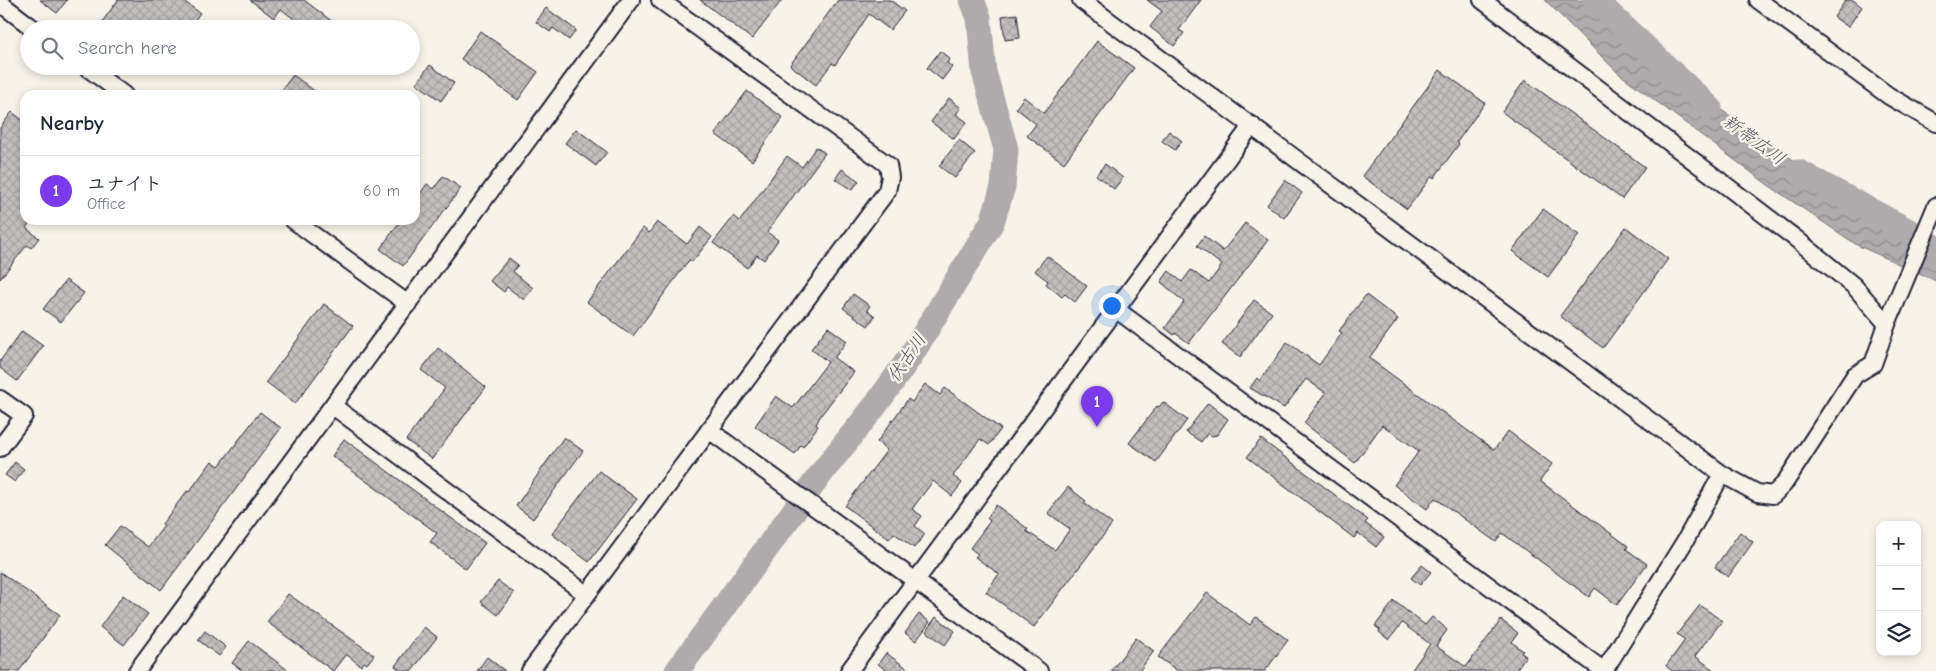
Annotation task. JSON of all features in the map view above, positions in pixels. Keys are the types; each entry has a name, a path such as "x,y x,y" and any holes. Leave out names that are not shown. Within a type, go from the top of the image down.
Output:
{"street":[{"path":"137,671 631,0"},
{"path":"530,671 887,191 890,177 888,165 660,0"},
{"path":"1081,0 1722,474 1757,493 1773,495 1784,484 1855,376 1873,364 1886,324 1936,206"},
{"path":"1482,0 1795,238 1854,286 1886,324"},
{"path":"1758,0 1888,96 1936,123"},
{"path":"0,3 22,20"},
{"path":"97,75 117,90"},
{"path":"849,671 1252,125"},
{"path":"300,225 408,304"},
{"path":"1117,310 1604,671 1685,541 1722,474"},
{"path":"0,399 24,416 0,448"},
{"path":"333,406 586,594"},
{"path":"709,430 1039,671"}],"water":[{"path":"1545,0 1603,0 1638,52 1792,159 1862,215 1936,244 1936,281 1857,245 1768,185 1617,72"}],"building":[{"path":"40,0 67,0 57,13"},
{"path":"118,0 182,0 200,13 195,20 104,20"},
{"path":"250,0 304,0 330,20 295,20 281,9 274,18"},
{"path":"700,0 782,0 752,39"},
{"path":"838,0 890,0 905,11 890,30 869,14 835,65 832,63 816,85 790,65"},
{"path":"1147,0 1201,0 1179,30 1184,33 1174,46 1150,27 1162,11"},
{"path":"1846,0 1853,0 1862,7 1848,27 1834,17"},
{"path":"546,8 576,30 569,40 553,28 550,32 536,22"},
{"path":"1017,14 1020,38 1005,40 1002,16"},
{"path":"480,31 538,72 518,100 461,59"},
{"path":"1097,41 1134,68 1064,163 1027,136 1036,124 1016,108 1024,97 1044,113"},
{"path":"940,51 950,59 947,63 952,67 942,80 927,68"},
{"path":"430,65 454,83 441,101 416,83"},
{"path":"1440,70 1485,103 1457,142 1459,144 1434,178 1432,176 1407,209 1362,176"},
{"path":"293,75 313,90 282,90"},
{"path":"1525,80 1645,167 1622,199 1502,112"},
{"path":"747,91 783,118 752,161 715,134"},
{"path":"949,98 961,108 956,114 967,122 954,139 931,122"},
{"path":"12,112 20,118 20,225 28,225 26,228 39,238 31,248 27,245 0,279 0,128"},
{"path":"576,129 607,152 596,166 565,143"},
{"path":"1169,131 1182,141 1175,150 1162,141"},
{"path":"959,140 975,153 955,178 939,166"},
{"path":"816,147 825,153 767,232 778,240 764,260 757,255 747,268 713,243 734,216 740,221 787,156 802,167"},
{"path":"1105,164 1123,178 1114,189 1096,175"},
{"path":"842,169 859,181 852,190 835,179"},
{"path":"443,176 461,188 403,266 380,249 397,225 420,225 420,194 427,184 434,189"},
{"path":"1285,180 1302,193 1284,218 1267,205"},
{"path":"1543,209 1579,235 1548,277 1512,251"},
{"path":"657,222 687,244 700,227 712,237 692,262 689,260 633,336 587,302 643,228 649,233"},
{"path":"1245,223 1268,240 1189,343 1175,333 1174,335 1165,328 1184,302 1161,282 1169,271 1182,282 1191,270 1209,283 1222,265 1197,246 1204,236 1223,251"},
{"path":"1626,227 1668,259 1603,348 1560,316"},
{"path":"1047,256 1087,286 1075,302 1065,294 1062,297 1046,284 1048,281 1035,271"},
{"path":"509,258 518,265 513,271 533,288 524,300 507,287 504,292 490,281"},
{"path":"66,280 84,293 61,322 43,309"},
{"path":"853,294 870,306 867,310 875,316 868,326 843,308"},
{"path":"1366,295 1398,319 1369,358 1494,450 1508,431 1552,464 1540,481 1628,546 1626,549 1647,564 1617,605 1595,588 1589,597 1502,533 1496,542 1435,498 1427,509 1394,485 1419,451 1382,425 1355,463 1304,423 1326,393 1306,379 1284,408 1250,388 1257,378 1260,381 1287,342 1319,365 1342,333 1339,331"},
{"path":"1254,300 1272,313 1240,357 1222,344"},
{"path":"324,304 353,326 295,404 266,382"},
{"path":"828,327 847,341 834,358 854,372 821,415 816,424 818,426 803,447 801,445 795,454 755,426 776,396 793,408 828,362 811,349"},
{"path":"22,331 43,346 17,381 0,368 0,361"},
{"path":"438,348 486,387 432,459 406,440 445,388 421,370"},
{"path":"925,384 940,395 945,388 1001,429 989,445 980,439 953,476 962,483 952,496 933,481 912,509 922,516 915,526 925,534 914,548 894,533 889,539 845,506 887,450 877,442 908,399 912,402"},
{"path":"1163,402 1187,420 1156,462 1129,443 1157,406 1159,407"},
{"path":"1208,403 1228,419 1217,435 1212,436 1208,433 1201,442 1186,432"},
{"path":"260,412 281,428 161,590 105,545 120,526 148,547 164,526 162,524 187,491 189,492 212,461 219,466"},
{"path":"564,437 583,451 533,519 516,506"},
{"path":"344,439 485,543 466,569 430,542 437,533 332,456"},
{"path":"1261,439 1368,520 1365,523 1384,537 1376,547 1358,533 1354,538 1247,457"},
{"path":"15,462 24,469 15,482 5,475"},
{"path":"599,471 637,499 589,562 552,534"},
{"path":"1068,487 1086,501 1084,503 1112,524 1034,627 986,592 999,574 975,557 978,554 970,548 990,521 987,518 996,505 1028,529 1026,531 1055,550 1070,529 1048,513"},
{"path":"1740,532 1753,542 1728,577 1715,567"},
{"path":"1422,565 1431,572 1420,585 1411,578"},
{"path":"0,572 60,615 19,671 0,671"},
{"path":"498,581 514,593 498,615 481,602"},
{"path":"1207,593 1250,625 1256,617 1288,640 1265,671 1178,671 1158,657"},
{"path":"288,594 374,655 367,664 364,662 361,666 346,654 333,671 267,622"},
{"path":"123,595 148,614 124,645 100,627"},
{"path":"1394,601 1425,625 1432,617 1441,624 1447,630 1436,646 1466,667 1501,620 1518,633 1512,642 1526,656 1515,671 1411,671 1430,644 1402,623 1389,640 1379,632 1380,630 1375,626"},
{"path":"1700,605 1722,621 1695,656 1715,671 1672,671 1666,666 1685,640 1677,634"},
{"path":"919,614 930,622 916,641 905,633"},
{"path":"936,617 955,631 945,645 926,631"},
{"path":"424,627 437,637 412,671 401,671 395,666"},
{"path":"205,631 226,647 219,656 198,640"},
{"path":"1136,638 1154,651 1139,671 1111,671"},
{"path":"249,641 289,671 243,671 232,663"},
{"path":"886,653 911,671 888,671 878,664"},
{"path":"487,657 505,671 477,671"}],"waterway":[{"name":"伏古川","path":"677,671 823,471 875,406 910,357 992,222 1003,187 1006,149 984,72 979,18 972,0"},
{"name":"新帯広川","path":"1595,0 1710,108"},
{"name":"新帯広川","path":"1799,172 1922,238 1936,248"}],"place":[{"name":"ユナイト","path":"1097,427"}]}
